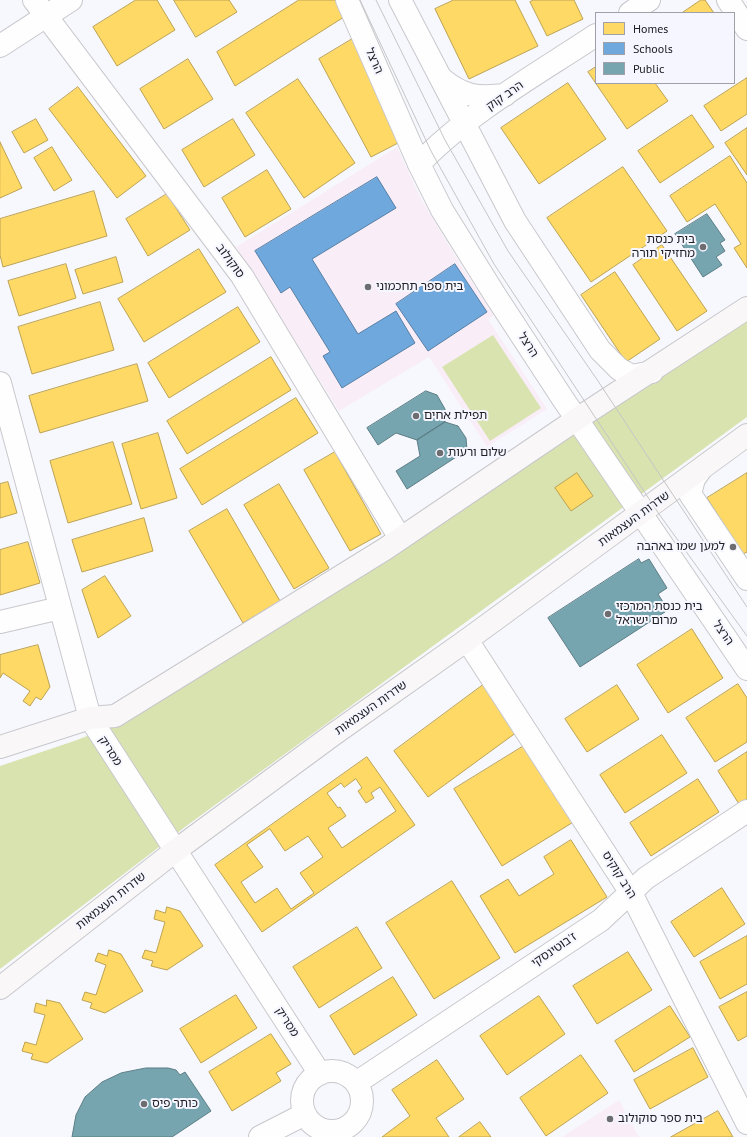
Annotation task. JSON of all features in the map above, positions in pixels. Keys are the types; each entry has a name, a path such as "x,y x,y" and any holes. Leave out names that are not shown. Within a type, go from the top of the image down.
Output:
{"main road":[{"path":"0,747 90,718 115,716 400,538 577,419 652,372 747,308"},
{"name":"שדרות העצמאות","path":"0,988 175,851 747,435"}],"street":[{"path":"0,46 39,8 71,0"},
{"name":"הרצל","path":"347,0 420,164 446,216 495,295 640,514 747,669"},
{"path":"400,0 514,221 600,350 618,369 632,376 652,372"},
{"path":"632,12 650,0"},
{"path":"728,0 747,29"},
{"name":"סוקולוב","path":"39,8 242,276 400,538"},
{"name":"הרב קוק","path":"420,164 431,151 464,125 505,95 595,36"},
{"path":"442,79 455,90 470,95 485,97 505,95"},
{"name":"מסריק","path":"0,383 90,718 320,1074"},
{"path":"701,469 694,479 690,494 747,579"},
{"path":"0,622 60,608"},
{"name":"הרב קוקיס","path":"467,640 631,892 747,1123"},
{"name":"ז'בוטינסקי","path":"356,1083 600,920 660,867 747,811"},
{"path":"330,1071 340,1072 349,1076 356,1083 361,1095 362,1108 348,1133 327,1131 310,1122 305,1114 302,1100 306,1086 312,1079 320,1074 330,1071"},
{"path":"260,1137 305,1114"}],"shaded area":[{"name":"בית ספר תחכמוני","path":"397,147 420,197 457,259 494,315 488,319 547,409 487,447 429,357 339,411 236,247"},
{"name":"בית ספר סוקולוב","path":"619,1100 639,1137 562,1137"}],"green space":[{"path":"747,319 747,417 189,824 0,969 0,766 77,740 125,721"},
{"path":"493,335 541,408 490,441 442,367"}],"building: Homes":[{"path":"136,0 157,0 175,30 117,66 93,27"},
{"path":"174,0 229,0 237,12 196,37"},
{"path":"299,0 336,0 344,17 235,86 217,52"},
{"path":"454,0 515,0 538,46 469,79 435,9"},
{"path":"534,0 574,0 583,19 547,36 530,2"},
{"path":"701,0 705,0 713,12 683,12"},
{"path":"354,38 400,142 371,157 319,59"},
{"path":"188,59 213,99 164,129 140,89"},
{"path":"595,68 595,82 588,72"},
{"path":"747,78 747,114 721,131 704,106"},
{"path":"298,79 355,163 304,198 246,113"},
{"path":"568,83 606,139 539,184 501,128"},
{"path":"596,84 656,84 668,101 627,129"},
{"path":"78,87 146,176 117,198 49,109"},
{"path":"692,115 714,147 660,183 638,151"},
{"path":"36,119 48,140 24,153 12,132"},
{"path":"233,119 255,155 204,187 182,150"},
{"path":"747,128 747,175 725,143"},
{"path":"0,142 22,188 0,198"},
{"path":"52,147 72,180 54,191 34,158"},
{"path":"730,156 747,183 747,268 734,248 741,244 715,204 687,222 670,196"},
{"path":"623,167 667,231 591,282 547,218"},
{"path":"267,170 291,209 245,237 222,198"},
{"path":"94,191 107,236 3,267 0,255 0,219"},
{"path":"167,194 190,230 148,256 126,219"},
{"path":"662,245 707,311 677,331 633,265"},
{"path":"199,249 226,292 144,342 118,299"},
{"path":"116,257 123,282 83,294 75,270"},
{"path":"66,264 76,298 19,316 8,281"},
{"path":"615,272 660,339 626,362 581,295"},
{"path":"100,302 114,350 32,374 18,327"},
{"path":"238,307 260,342 169,398 148,363"},
{"path":"271,357 291,390 187,454 167,421"},
{"path":"137,364 148,401 40,433 29,396"},
{"path":"296,398 318,433 202,505 180,469"},
{"path":"158,433 177,498 141,509 122,444"},
{"path":"113,442 132,504 68,523 50,461"},
{"path":"335,452 381,534 350,551 304,470"},
{"path":"577,473 593,496 571,511 555,488"},
{"path":"747,473 747,552 743,554 707,498"},
{"path":"8,482 17,513 0,518 0,484"},
{"path":"279,484 329,568 294,589 244,505"},
{"path":"227,509 280,601 243,623 189,531"},
{"path":"144,518 153,551 82,572 72,540"},
{"path":"28,542 40,583 0,595 0,550"},
{"path":"105,576 131,616 98,638 82,590"},
{"path":"692,629 723,678 668,713 637,665"},
{"path":"38,645 50,687 41,700 36,697 30,706 23,701 30,691 3,673 0,678 0,655"},
{"path":"738,684 747,698 747,742 715,762 686,718"},
{"path":"483,685 517,732 428,797 394,751"},
{"path":"617,685 639,719 587,752 565,719"},
{"path":"662,735 687,773 625,813 600,775"},
{"path":"527,744 575,821 502,866 454,789"},
{"path":"747,752 747,799 739,804 718,771"},
{"path":"367,757 415,825 262,932 215,865"},
{"path":"356,779 362,788 358,791 366,803 374,798 371,793 380,787 396,811 342,848 328,828 346,816 327,793 341,783 344,787"},
{"path":"698,779 719,812 651,856 630,823"},
{"path":"270,829 285,851 308,836 323,857 300,873 314,893 291,909 277,888 255,903 241,882 263,867 247,845"},
{"path":"571,840 607,897 515,953 480,896 508,879 519,896 554,874 544,857"},
{"path":"452,881 500,958 434,999 386,923"},
{"path":"722,888 745,924 694,957 671,922"},
{"path":"167,907 180,911 203,946 167,970 151,966 153,961 142,958 145,950 156,953 165,922 154,919 156,910 165,913"},
{"path":"357,927 382,968 319,1008 293,967"},
{"path":"747,936 747,984 720,999 700,962"},
{"path":"109,950 121,954 143,991 105,1013 90,1008 92,1003 82,1000 85,992 96,995 106,965 95,961 98,953 107,956"},
{"path":"628,952 652,990 597,1024 573,986"},
{"path":"393,977 417,1015 354,1055 330,1016"},
{"path":"747,992 747,1036 738,1041 719,1007"},
{"path":"236,995 257,1028 201,1063 180,1029"},
{"path":"539,996 565,1034 507,1075 480,1036"},
{"path":"47,1000 60,1003 83,1039 47,1063 31,1059 33,1054 22,1051 25,1042 36,1045 45,1015 34,1012 36,1003 46,1006"},
{"path":"670,1006 690,1037 634,1072 615,1041"},
{"path":"271,1034 291,1064 276,1073 281,1081 232,1111 209,1072"},
{"path":"693,1048 708,1077 650,1109 634,1080"},
{"path":"581,1055 608,1093 546,1136 520,1098"},
{"path":"437,1060 464,1099 436,1118 449,1137 382,1137 410,1116 392,1090"},
{"path":"718,1111 733,1137 671,1137"},
{"path":"480,1122 491,1137 459,1137"}],"building: Schools":[{"path":"377,177 396,208 312,259 358,334 396,311 415,343 342,388 323,356 330,352 290,287 281,293 255,251"},
{"path":"455,264 487,312 428,351 396,304"}],"building: Public":[{"name":"בית כנסת מחזיקי תורה","path":"707,214 725,240 720,243 725,251 716,257 722,265 703,277 675,234"},
{"name":"תפילת אחים","path":"426,391 437,395 445,409 445,422 417,440 396,433 378,445 367,428"},
{"name":"שלום ורעות","path":"445,422 458,426 466,438 467,450 407,489 396,471 420,456 417,440"},
{"name":"בית כנסת המרכזי מרום ישראל","path":"639,559 641,563 649,559 667,588 658,594 668,610 580,667 548,618"},
{"name":"כותר פיס","path":"146,1068 168,1068 176,1070 180,1075 185,1072 211,1111 172,1137 72,1137 76,1115 85,1097 102,1082 121,1073"}],"tram line":[{"path":"360,0 431,151 494,264 659,514 747,636"},
{"path":"376,0 445,140 508,251 596,378 747,607"}],"place":[{"name":"בית כנסת מחזיקי תורה","path":"703,247"},
{"name":"בית ספר תחכמוני","path":"368,287"},
{"name":"תפילת אחים","path":"416,416"},
{"name":"שלום ורעות","path":"440,453"},
{"name":"למען שמו באהבה","path":"733,547"},
{"name":"בית כנסת המרכזי מרום ישראל","path":"608,614"},
{"name":"כותר פיס","path":"144,1104"},
{"name":"בית ספר סוקולוב","path":"610,1119"}]}
